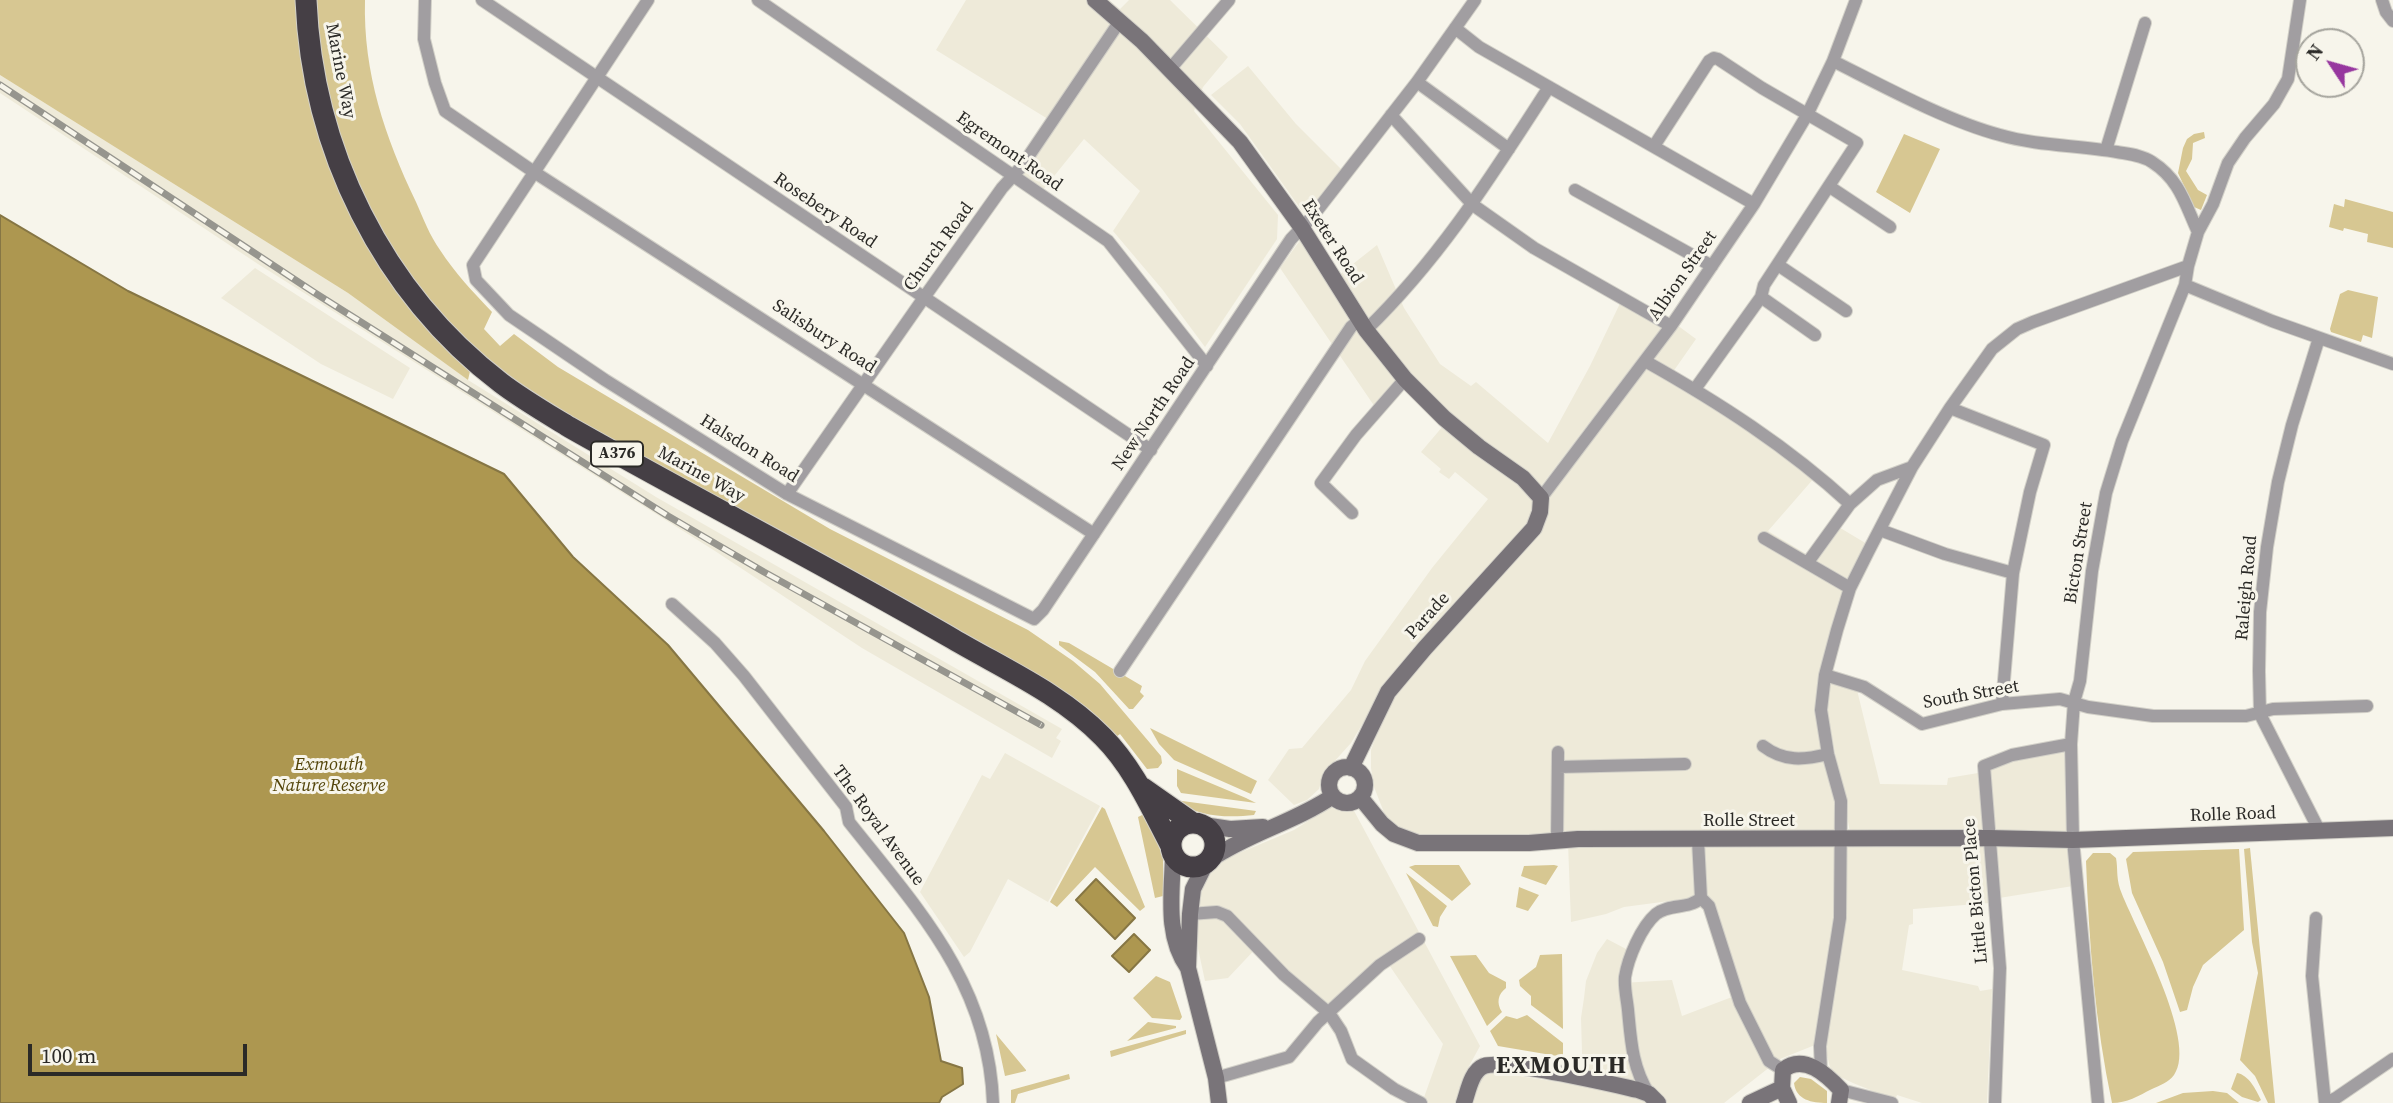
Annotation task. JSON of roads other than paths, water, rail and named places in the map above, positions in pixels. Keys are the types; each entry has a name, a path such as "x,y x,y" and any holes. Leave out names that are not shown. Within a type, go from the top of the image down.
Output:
{"highway":[{"name":"Marine Way","path":"306,0 319,98 329,134 357,209 401,280 449,337 524,400 579,433 932,627 1065,704 1103,736 1138,784 1172,850"},
{"name":"Marine Way","path":"1138,784 1198,824"},
{"path":"1198,824 1211,831 1215,840 1215,850 1208,862 1196,868 1179,863 1172,850 1177,829 1198,824"}],"street":[{"name":"Salisbury Road","path":"425,0 424,39 445,111 534,172 1094,534"},
{"name":"Rosebery Road","path":"482,0 1151,450"},
{"path":"534,172 648,0"},
{"name":"Egremont Road","path":"758,0 1108,241 1207,366"},
{"name":"Exeter Road","path":"1096,0 1170,69 1240,142 1302,228 1362,325 1405,380 1444,418 1523,478 1541,498"},
{"path":"1170,69 1229,0"},
{"name":"New North Road","path":"1034,618 1043,610 1291,239 1417,82 1475,0"},
{"name":"Albion Street","path":"1541,498 1671,326 1754,204 1807,115 1833,61 1856,0"},
{"name":"Bicton Street","path":"2098,1103 2073,840 2071,744 2092,571 2106,493 2122,441 2185,285 2198,232 2213,204 2228,163 2284,89 2290,70 2300,0"},
{"path":"2382,0 2386,12 2393,20"},
{"name":"Church Road","path":"787,494 863,383 1028,156 1120,21"},
{"path":"2106,150 2146,23"},
{"path":"1455,28 1479,47 1754,204"},
{"path":"1654,146 1709,61 1714,58 1857,143 1764,285 1761,297 1695,389"},
{"path":"1833,61 1940,112 1996,135 2106,150 2150,160 2167,173 2181,190 2198,232"},
{"path":"1417,82 1509,149"},
{"path":"1120,671 1352,327 1362,325 1400,297 1473,205 1549,87"},
{"path":"1391,115 1473,205 1534,248 1671,326"},
{"name":"Halsdon Road","path":"534,172 474,265 476,280 509,315 605,380 787,494 1034,618"},
{"path":"1830,187 1890,227"},
{"path":"1576,190 1712,266"},
{"path":"1778,265 1846,311"},
{"path":"1892,1103 1840,1097 1821,1071 1819,1046 1840,918 1842,839 1841,801 1828,754 1821,710 1825,675 1850,589 1912,467 1992,349 2017,329 2188,266"},
{"path":"2185,285 2229,304 2393,364"},
{"path":"1761,297 1815,335"},
{"name":"Raleigh Road","path":"2319,338 2292,425 2278,482 2267,547 2260,612 2260,714 2320,832"},
{"path":"1645,361 1695,389 1770,439 1819,476 1850,504"},
{"path":"1352,513 1321,483 1356,435 1405,380"},
{"path":"1950,408 2044,445 2030,492 2013,573 2002,704"},
{"path":"1808,562 1850,504 1877,480 1912,467"},
{"name":"Parade","path":"1350,768 1388,692 1534,528 1540,512 1541,498"},
{"path":"1880,530 1945,554 2013,573"},
{"path":"1764,538 1850,589"},
{"name":"The Royal Avenue","path":"672,604 715,643 744,676 846,807 849,821 937,935 960,973 981,1030 992,1082 993,1103"},
{"name":"South Street","path":"1825,675 1864,687 1922,724 2002,704 2060,699 2088,707 2153,716 2246,716 2273,709 2367,706"},
{"name":"Little Bicton Place","path":"1995,1103 2000,968 1984,766 2012,755 2071,744"},
{"path":"1763,746 1796,760 1828,754"},
{"path":"1557,841 1558,752"},
{"path":"1558,767 1685,764"},
{"path":"1350,768 1363,777 1365,788 1360,797 1346,803 1333,796 1329,784 1334,773 1350,768"},
{"path":"1219,1103 1216,1078 1188,968 1193,889 1208,862 1230,846 1333,796"},
{"name":"Rolle Street","path":"1360,797 1394,834 1426,844 1988,838 2073,840"},
{"path":"1198,824 1230,829 1272,826"},
{"name":"Rolle Road","path":"2073,840 2393,828"},
{"path":"1698,840 1702,898 1709,906 1741,1003 1769,1060 1783,1070"},
{"path":"1172,850 1172,925 1179,955 1188,968"},
{"path":"1653,1098 1638,1075 1632,1059 1625,978 1636,947 1655,916 1667,908 1691,905 1702,898"},
{"path":"1190,914 1217,912 1227,916 1284,975 1329,1013 1341,1031 1352,1059 1394,1089 1421,1103"},
{"path":"2316,918 2312,976 2325,1103 2393,1059"},
{"path":"1216,1078 1289,1057 1318,1022 1380,965 1419,939"},
{"path":"1783,1070 1790,1064 1801,1064 1821,1071"},
{"path":"1464,1103 1474,1076 1483,1066 1550,1072 1653,1098"},
{"path":"1750,1103 1785,1096 1783,1070"},
{"path":"1387,1103 1394,1089"}],"railway":[{"path":"0,85 315,293 668,516 1041,725"}],"district":[{"name":"EXMOUTH","path":"1562,1067"}],"park label":[{"name":"Exmouth Nature Reserve","path":"329,775"}]}
